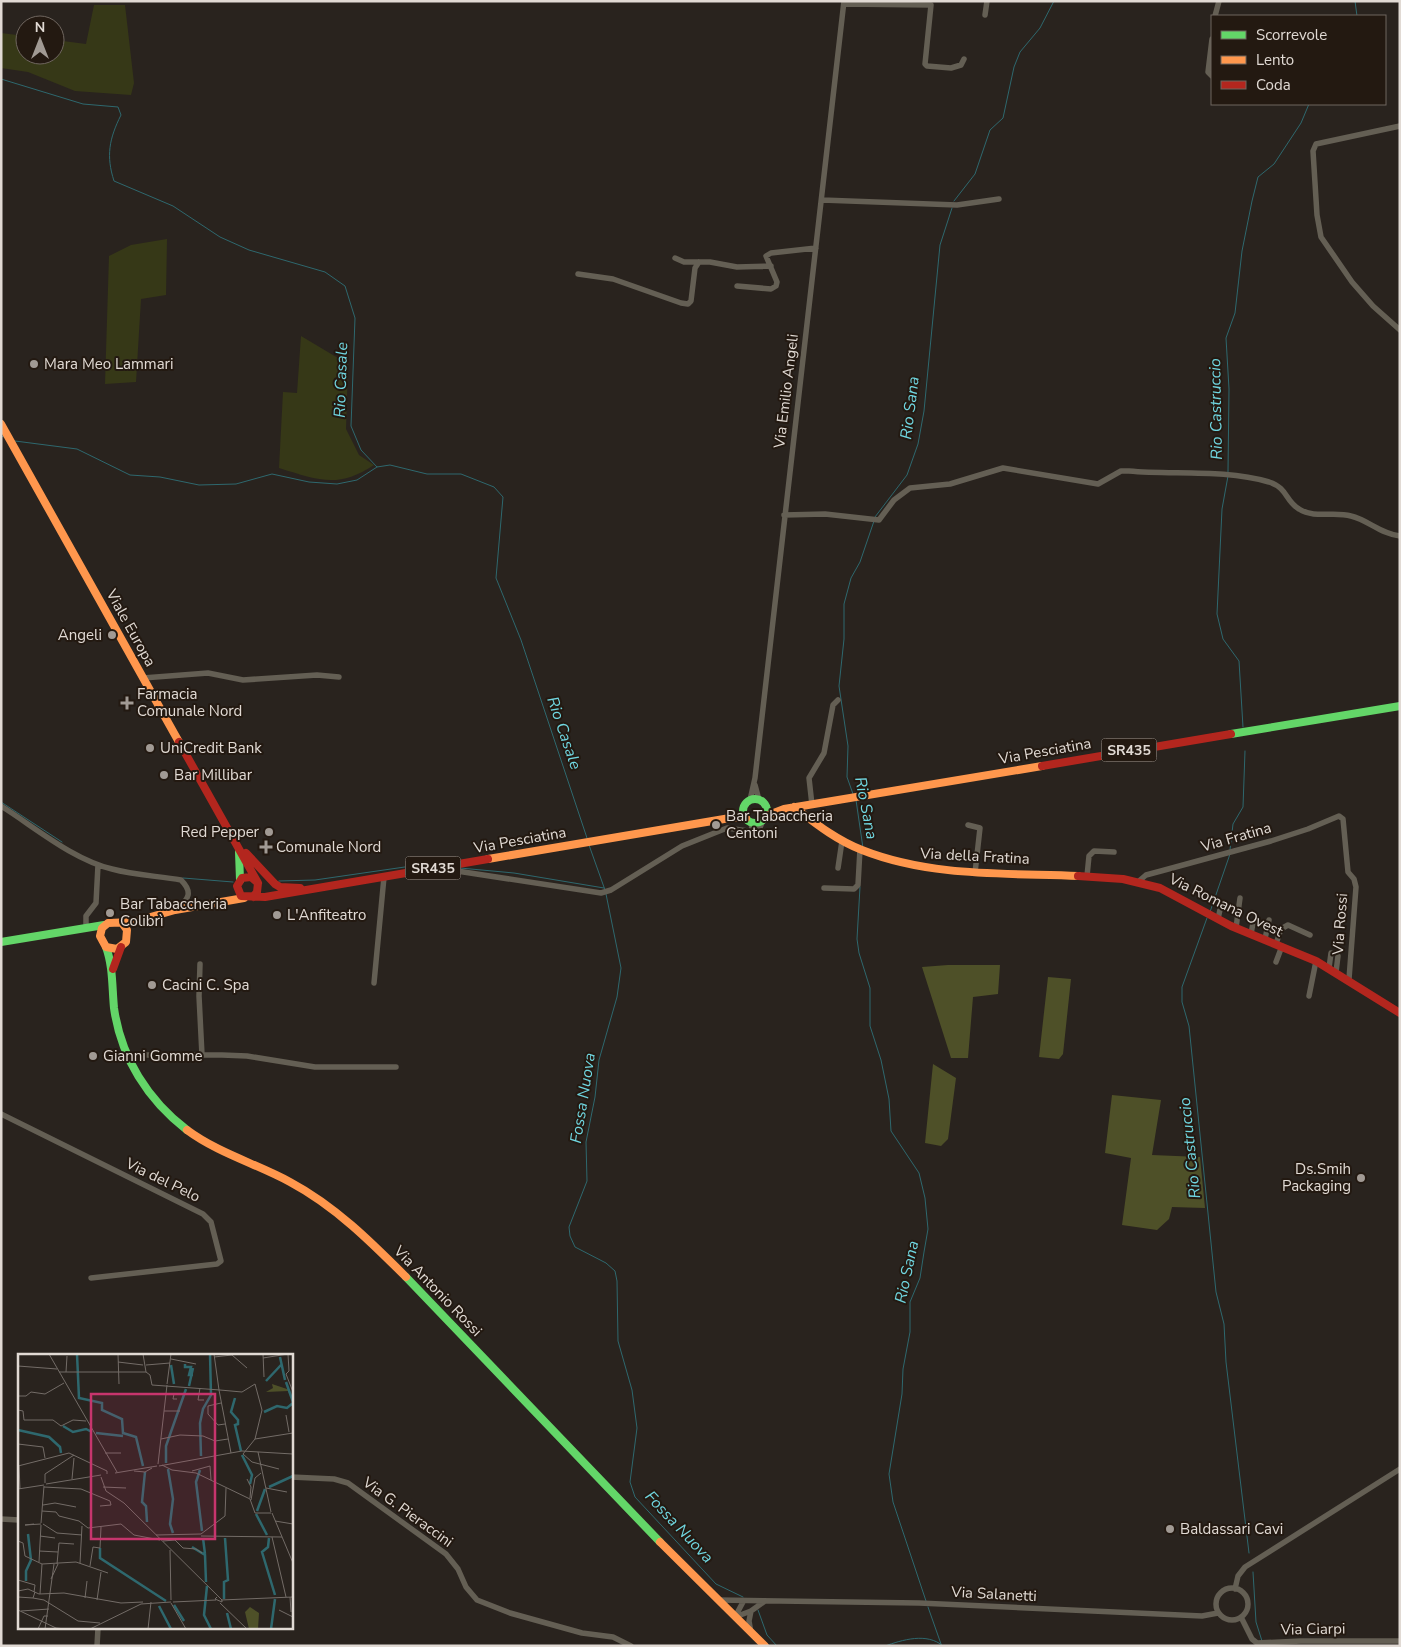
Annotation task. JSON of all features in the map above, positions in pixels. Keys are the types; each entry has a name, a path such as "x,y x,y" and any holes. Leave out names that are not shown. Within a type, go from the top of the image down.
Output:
{"main road":[{"name":"Viale Europa","path":"1,424 258,883"},
{"name":"Via Pesciatina","path":"1,942 104,925 115,921 122,924 175,910 238,901 244,898 284,894 730,818 746,817 757,823 784,809 794,807 1400,706"},
{"name":"Via Pesciatina","path":"746,817 750,800 784,809"},
{"path":"762,802 765,818"},
{"name":"Via della Fratina","path":"794,807 842,841 909,866 975,873 1035,873 1139,881"},
{"name":"Viale Europa","path":"237,845 241,865 238,883"},
{"name":"Viale Europa","path":"237,845 275,884 286,888 315,888"},
{"path":"244,898 238,892 238,883 248,877 274,892 284,894"},
{"name":"Via Romana Ovest","path":"1139,881 1181,896 1236,928 1316,961 1349,979 1400,1013"},
{"name":"Via Pesciatina","path":"211,904 226,896 238,883"},
{"path":"253,897 257,892 258,883"},
{"name":"Via Pesciatina","path":"112,971 120,947 126,942 128,935 148,918"},
{"path":"122,924 128,935"},
{"path":"104,925 100,932 101,940 106,947 112,971"},
{"path":"77,929 101,940"},
{"path":"106,947 113,949 120,947"},
{"name":"Via Antonio Rossi","path":"112,971 115,1010 128,1055 152,1097 185,1128 220,1150 308,1192 334,1210 367,1240 764,1646"}],"street":[{"path":"985,15 987,1"},
{"path":"1215,15 1219,1"},
{"path":"844,2 931,3 925,64 927,66 950,68 961,65 964,59"},
{"name":"Via Emilio Angeli","path":"750,800 754,783 844,2"},
{"path":"1211,47 1208,72 1211,75"},
{"path":"1400,126 1316,144 1312,151 1317,215 1321,237 1352,282 1373,306 1400,330"},
{"path":"822,200 954,205 999,199"},
{"path":"737,286 771,289 776,286 777,282 771,266 766,260 766,256 771,253 816,248"},
{"path":"675,258 684,262 737,267 771,266"},
{"path":"578,274 613,279 688,304 691,301 695,268 698,262"},
{"path":"784,515 825,514 876,519 894,500 910,488 950,484 1003,468 1098,484 1122,471 1129,471 1232,476 1262,481 1281,487 1300,510 1314,514 1354,516 1386,533 1400,536"},
{"path":"143,678 208,673 243,680 317,675 339,677"},
{"path":"812,804 809,778 824,753 833,705 838,700"},
{"name":"Via Emilio Angeli","path":"754,783 762,802"},
{"path":"1,806 69,850 98,865 113,870 181,880 188,887 189,894 187,901 175,910"},
{"name":"Via Fratina","path":"1139,881 1146,875 1308,829 1339,816"},
{"name":"Via Rossi","path":"1339,816 1343,819 1348,872 1354,879 1356,887 1349,979"},
{"path":"746,817 752,827 750,832"},
{"path":"450,865 457,872 601,893 608,891 682,846 727,828 740,828 750,832 759,830 765,818"},
{"path":"968,825 980,828 975,873"},
{"path":"838,868 842,841"},
{"path":"824,888 854,889 858,885 862,850"},
{"path":"1087,876 1089,856 1094,851 1114,852"},
{"path":"86,928 86,916 96,903 98,865"},
{"path":"374,983 384,877"},
{"path":"1236,928 1240,898"},
{"path":"1212,915 1220,905"},
{"path":"1265,939 1269,920"},
{"path":"1251,934 1253,923"},
{"path":"1276,962 1281,929 1288,925 1310,935"},
{"path":"1331,953 1332,970"},
{"path":"1332,970 1338,956"},
{"path":"1309,996 1316,961"},
{"path":"200,964 198,996 202,1055"},
{"path":"128,1055 247,1056 314,1067 396,1067"},
{"name":"Via del Pelo","path":"1,1114 203,1214 211,1222 221,1261 217,1264 92,1278"},
{"path":"1235,1589 1238,1576 1245,1567 1400,1469"},
{"name":"Via G. Pieraccini","path":"292,1477 334,1480 348,1484 446,1554 471,1594 486,1604 582,1633 613,1637 631,1646"},
{"path":"1,1519 18,1520"},
{"path":"1235,1589 1247,1598 1247,1609 1241,1617 1232,1620 1218,1613 1216,1603 1220,1593 1235,1589"},
{"path":"735,1617 751,1610 767,1599"},
{"name":"Via Salanetti","path":"718,1600 743,1602 767,1599 919,1603 1202,1616 1218,1613"},
{"path":"735,1617 743,1602"},
{"path":"751,1610 749,1621 752,1633"},
{"name":"Via Ciarpi","path":"1241,1617 1252,1639 1263,1643 1400,1641"},
{"path":"97,1646 98,1630"}],"green space":[{"path":"94,5 125,5 134,83 131,95 75,91 28,72 1,68 1,33 15,35 15,65 65,65 65,41 86,44"},
{"path":"167,239 166,295 141,299 136,382 105,384 109,256 131,245"},
{"path":"301,336 348,364 346,429 359,455 374,465 361,473 338,480 328,480 317,479 279,468 283,392 297,393"},
{"path":"1000,965 998,994 973,997 968,1058 951,1058 922,967"},
{"path":"1048,977 1071,979 1063,1054 1059,1059 1039,1057"},
{"path":"933,1064 956,1078 948,1139 941,1146 925,1143"},
{"path":"1112,1095 1161,1100 1152,1155 1200,1157 1205,1208 1172,1207 1169,1219 1157,1230 1122,1225 1131,1158 1105,1153"}],"waterway":[{"name":"Rio Sana","path":"954,201 975,174 990,130 1003,118 1014,67 1020,52 1040,28 1054,1"},
{"name":"Rio Castruccio","path":"1355,1 1357,15"},
{"name":"Rio Casale","path":"1,79 83,104 118,107 121,115 111,140 110,148 110,164 114,181 173,206 220,237 249,250 325,272 345,286 355,318 351,426 361,450 377,467 390,465 427,474 461,474 494,487 503,497 496,578 521,640 587,838"},
{"name":"Rio Castruccio","path":"1228,472 1229,389 1226,338 1235,313 1242,251 1252,201 1258,177 1274,164 1301,123 1309,105"},
{"name":"Rio Sana","path":"875,517 907,475 918,444 924,411 940,245 952,208"},
{"path":"15,441 77,449 130,475 160,477 199,485 236,484 272,474 309,482 337,484 357,480 377,467"},
{"name":"Rio Castruccio","path":"1228,476 1222,509 1217,614 1223,639 1239,661 1243,727"},
{"name":"Rio Sana","path":"853,794 847,777 848,746 839,686 844,639 844,604 851,578 860,562 874,521"},
{"name":"Rio Castruccio","path":"1230,850 1233,824 1243,807 1245,751"},
{"name":"Rio Sana","path":"856,800 863,848"},
{"path":"1,802 62,842"},
{"name":"Rio Casale","path":"589,845 605,890"},
{"name":"Rio Castruccio","path":"1210,912 1230,854"},
{"path":"279,881 315,880 453,860"},
{"path":"460,868 514,873 604,888"},
{"path":"183,878 233,882"},
{"name":"Rio Sana","path":"860,887 857,939 859,953 870,988 870,1026 881,1060 889,1099 891,1131 919,1173 925,1198 928,1229 920,1278 910,1302 910,1332 903,1369 902,1394 889,1474 893,1502 926,1601"},
{"name":"Fossa Nuova","path":"606,894 621,968 617,997 599,1060 595,1097 586,1142 587,1181 569,1227 570,1236 575,1247 606,1263 615,1271 617,1281 618,1341 632,1390 637,1428 630,1482 635,1497 716,1584 743,1597"},
{"name":"Rio Castruccio","path":"1207,918 1182,987 1182,1002 1189,1026 1216,1292 1224,1324 1226,1362 1249,1553"},
{"name":"Rio Castruccio","path":"1253,1572 1256,1622 1262,1641"},
{"name":"Rio Sana","path":"928,1607 941,1644"},
{"name":"Fossa Nuova","path":"758,1610 767,1635 777,1646"},
{"name":"Fossa Nuova","path":"885,1646 914,1638 930,1639 943,1646"}],"traffic: fast":[{"path":"1231,734 1400,706"},
{"path":"755,799 760,800 766,806 767,811 766,816 760,822 755,823 750,822 744,816 743,811 744,806 750,800 755,799"},
{"path":"239,852 240,880"},
{"path":"1,942 104,925"},
{"path":"106,947 111,969 114,1008 123,1044 130,1061 138,1076 160,1105 187,1130"},
{"path":"406,1277 660,1542"}],"traffic: slow":[{"path":"1,424 179,742"},
{"path":"766,816 784,809 1042,766"},
{"path":"794,807 843,841 888,859 914,865 968,872 1078,876"},
{"path":"488,859 730,818 746,818"},
{"path":"122,923 127,930 126,942 117,949 106,947 100,936 102,928 108,923 133,922 175,910 244,898"},
{"path":"187,1130 225,1152 290,1182 322,1202 366,1238 406,1277"},
{"path":"660,1542 765,1646"}],"traffic: jam":[{"path":"1042,766 1231,734"},
{"path":"179,742 258,883"},
{"path":"246,853 275,884 280,887 300,888"},
{"path":"253,897 257,892 258,883 251,877 242,878 237,886 241,896 265,897 488,859"},
{"path":"1078,876 1123,879 1160,888 1231,926 1316,961 1400,1013"},
{"path":"113,969 121,947"}],"place":[{"name":"Mara Meo Lammari","path":"34,364"},
{"name":"Angeli","path":"112,635"},
{"name":"Farmacia Comunale Nord","path":"127,703"},
{"name":"UniCredit Bank","path":"150,748"},
{"name":"Bar Millibar","path":"164,775"},
{"name":"Bar Tabaccheria Centoni","path":"716,825"},
{"name":"Red Pepper","path":"269,832"},
{"name":"Comunale Nord","path":"266,847"},
{"name":"Bar Tabaccheria Colibrì","path":"110,913"},
{"name":"L'Anfiteatro","path":"277,915"},
{"name":"Cacini C. Spa","path":"152,985"},
{"name":"Gianni Gomme","path":"93,1056"},
{"name":"Ds.Smih Packaging","path":"1361,1178"},
{"name":"Baldassari Cavi","path":"1170,1529"}]}
